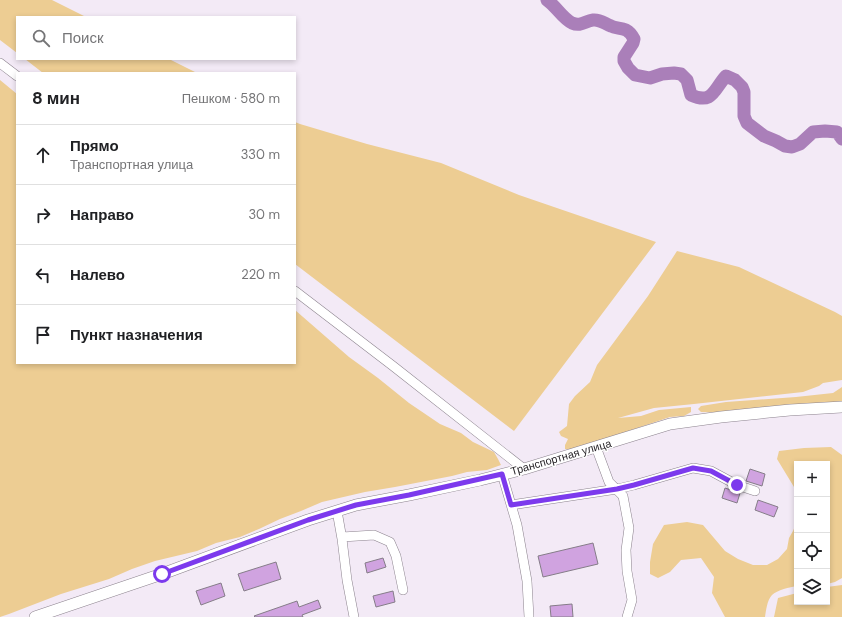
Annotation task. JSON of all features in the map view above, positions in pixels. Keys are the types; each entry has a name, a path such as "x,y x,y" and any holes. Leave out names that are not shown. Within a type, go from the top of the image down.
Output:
{"main road":[{"name":"Транспортная улица","path":"35,617 162,574 308,520 356,505 409,495 524,469 670,424 790,410 842,407"}],"street":[{"path":"0,63 16,75"},
{"path":"296,292 524,469"},
{"path":"596,447 610,482 623,496 629,528 626,550 627,571 632,600 627,617"},
{"path":"511,505 617,489 693,468 711,471 737,485 755,491"},
{"path":"502,474 517,525 527,581 529,617"},
{"path":"337,511 342,537 346,580 354,617"},
{"path":"342,537 374,535 390,542 396,556 403,590"}],"shaded area":[{"path":"0,0 52,0 84,16 16,16 16,52 0,40"},
{"path":"26,60 171,60 195,72 42,72"},
{"path":"0,80 16,93 16,364 296,364 296,311 349,357 409,403 440,424 461,433 473,442 494,452 501,465 487,470 467,472 322,502 240,537 216,543 197,551 155,561 109,579 61,594 0,617"},
{"path":"296,122 367,144 441,163 519,195 656,242 514,431 296,265"},
{"path":"677,251 739,267 842,316 842,380 823,383 803,392 654,408 618,418 641,416 659,410 691,407 691,412 684,416 670,417 572,450 565,449 568,439 561,436 559,432 567,426 569,404 590,382 597,365 648,296"},
{"path":"842,387 842,404 730,413 701,412 698,409 701,406 726,402 833,393"},
{"path":"831,447 842,455 842,578 830,583 830,461 794,461 794,487 777,459 779,451"},
{"path":"687,522 703,525 725,551 738,559 753,565 767,565 778,559 787,549 789,538 794,528 794,587 780,590 770,597 765,617 725,617 712,593 714,577 701,558 681,560 670,572 658,578 650,574 653,544 664,525"},
{"path":"842,585 842,617 774,617 778,598 794,594 794,605 830,605 830,587"}],"building":[{"path":"750,469 765,474 762,486 746,481"},
{"path":"725,488 740,493 737,503 722,498"},
{"path":"758,500 778,507 774,517 755,510"},
{"path":"593,543 598,564 543,577 538,556"},
{"path":"383,558 386,567 367,573 365,563"},
{"path":"276,562 281,579 244,591 238,574"},
{"path":"221,583 225,596 201,605 196,591"},
{"path":"393,591 395,602 376,607 373,596"},
{"path":"318,600 321,608 302,615 303,617 254,616 297,601 299,607"},
{"path":"572,604 573,617 551,617 550,606"}],"waterway":[{"path":"547,0 572,23 578,24 598,20 629,32 634,39 624,57 624,61 635,75 650,78 662,74 681,74 687,80 691,95 698,98 709,97 726,76 735,80 742,87 744,92 744,116 747,123 764,136 785,146 792,147 800,144 813,132 837,132 842,139"}],"route":[{"path":"162,574 308,520 356,505 480,480 502,474 511,505 617,489 693,468 711,471 737,485"}]}
